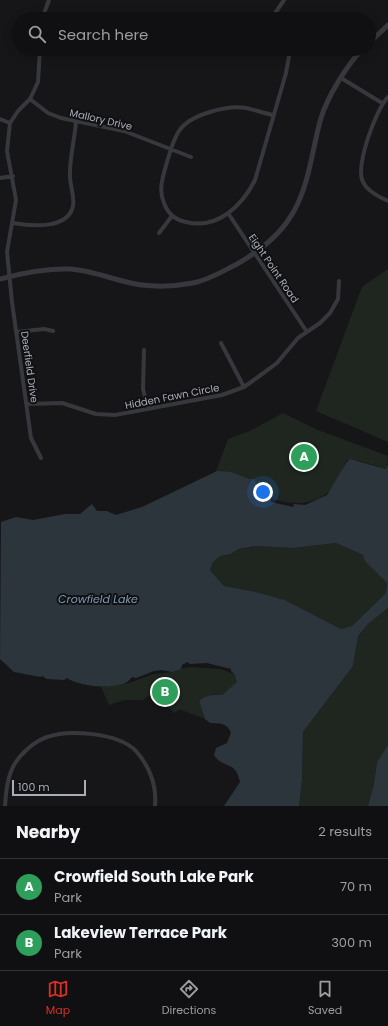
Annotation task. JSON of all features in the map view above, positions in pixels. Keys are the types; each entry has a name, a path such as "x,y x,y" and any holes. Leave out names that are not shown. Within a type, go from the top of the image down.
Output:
{"street":[{"path":"45,12 49,0"},
{"path":"276,12 284,0"},
{"path":"376,36 388,25"},
{"path":"0,119 10,123 18,111 30,99 38,82 40,56"},
{"path":"273,115 246,108 224,108 190,120 180,130 171,149 162,179 161,194 164,204 172,216 181,221 193,224 215,222 243,200 255,180 290,56"},
{"path":"0,278 68,269 99,274 141,285 173,285 194,283 208,278 254,254 268,243 294,211 305,185 321,117 341,78 357,56"},
{"path":"341,78 382,103"},
{"path":"388,97 382,103 365,149 362,167 363,182 370,190 388,201"},
{"name":"Mallory Drive","path":"30,99 54,116 124,131 191,157"},
{"path":"13,223 48,225 67,217 73,207 69,174 76,121"},
{"name":"Deerfield Drive","path":"10,123 7,151 13,176 16,200 8,252 10,276 31,438 41,458"},
{"path":"0,178 13,176"},
{"name":"Eight Point Road","path":"228,213 307,332"},
{"path":"159,233 172,216"},
{"name":"Hidden Fawn Circle","path":"27,404 62,403 96,414 115,415 222,395 244,387 277,363 290,346 307,332 320,324 330,313 338,299 340,281"},
{"path":"17,332 44,329 53,331"},
{"path":"221,343 244,387"},
{"path":"144,350 143,389 148,409"},
{"path":"5,806 10,774 21,756 46,737 72,733 105,736 134,750 152,776 155,789 155,806"}],"shaded area":[{"path":"388,269 388,442 316,411 362,287"},
{"path":"283,413 318,430 388,456 387,469 360,461 347,460 335,483 326,494 313,501 299,503 284,502 255,493 215,474 228,439 250,431"},
{"path":"336,543 363,555 387,583 386,593 352,626 341,629 285,600 224,586 210,570 213,562 220,556 231,554 238,549 255,546 293,548"},
{"path":"388,608 388,745 377,762 374,784 368,806 299,806 302,780 303,732 353,666 358,636 368,624"},
{"path":"188,667 221,669 236,675 238,682 222,695 213,694 199,701 205,719 179,709 175,713 165,705 171,694 151,694 143,700 125,700 109,705 101,687 129,683 154,674 171,672"}],"water":[{"name":"Crowfield Lake","path":"350,459 386,469 388,465 388,608 368,624 358,636 353,666 303,732 302,780 299,806 224,806 240,782 235,770 218,760 214,755 216,748 227,743 231,733 225,725 210,723 205,719 199,701 210,695 222,695 237,682 231,669 207,663 190,664 187,662 182,665 181,669 172,672 161,670 154,671 136,678 132,677 126,683 119,685 96,686 80,683 67,678 64,680 47,679 42,676 40,677 14,672 0,659 1,522 16,517 33,520 65,514 80,514 92,504 97,511 107,511 116,515 142,507 217,471 231,472 249,479 254,479 262,495 271,499 271,502 293,507 294,504 305,505 327,495 346,463","holes":["336,543 363,555 365,561 387,583 386,593 352,626 341,629 285,600 224,586 210,570 213,562 220,556 231,554 238,549 255,546 293,548"]},
{"path":"388,745 388,806 368,806 374,784 377,762"}],"place":[{"name":"Crowfield South Lake Park","path":"304,457"},
{"name":"Lakeview Terrace Park","path":"165,692"}]}
